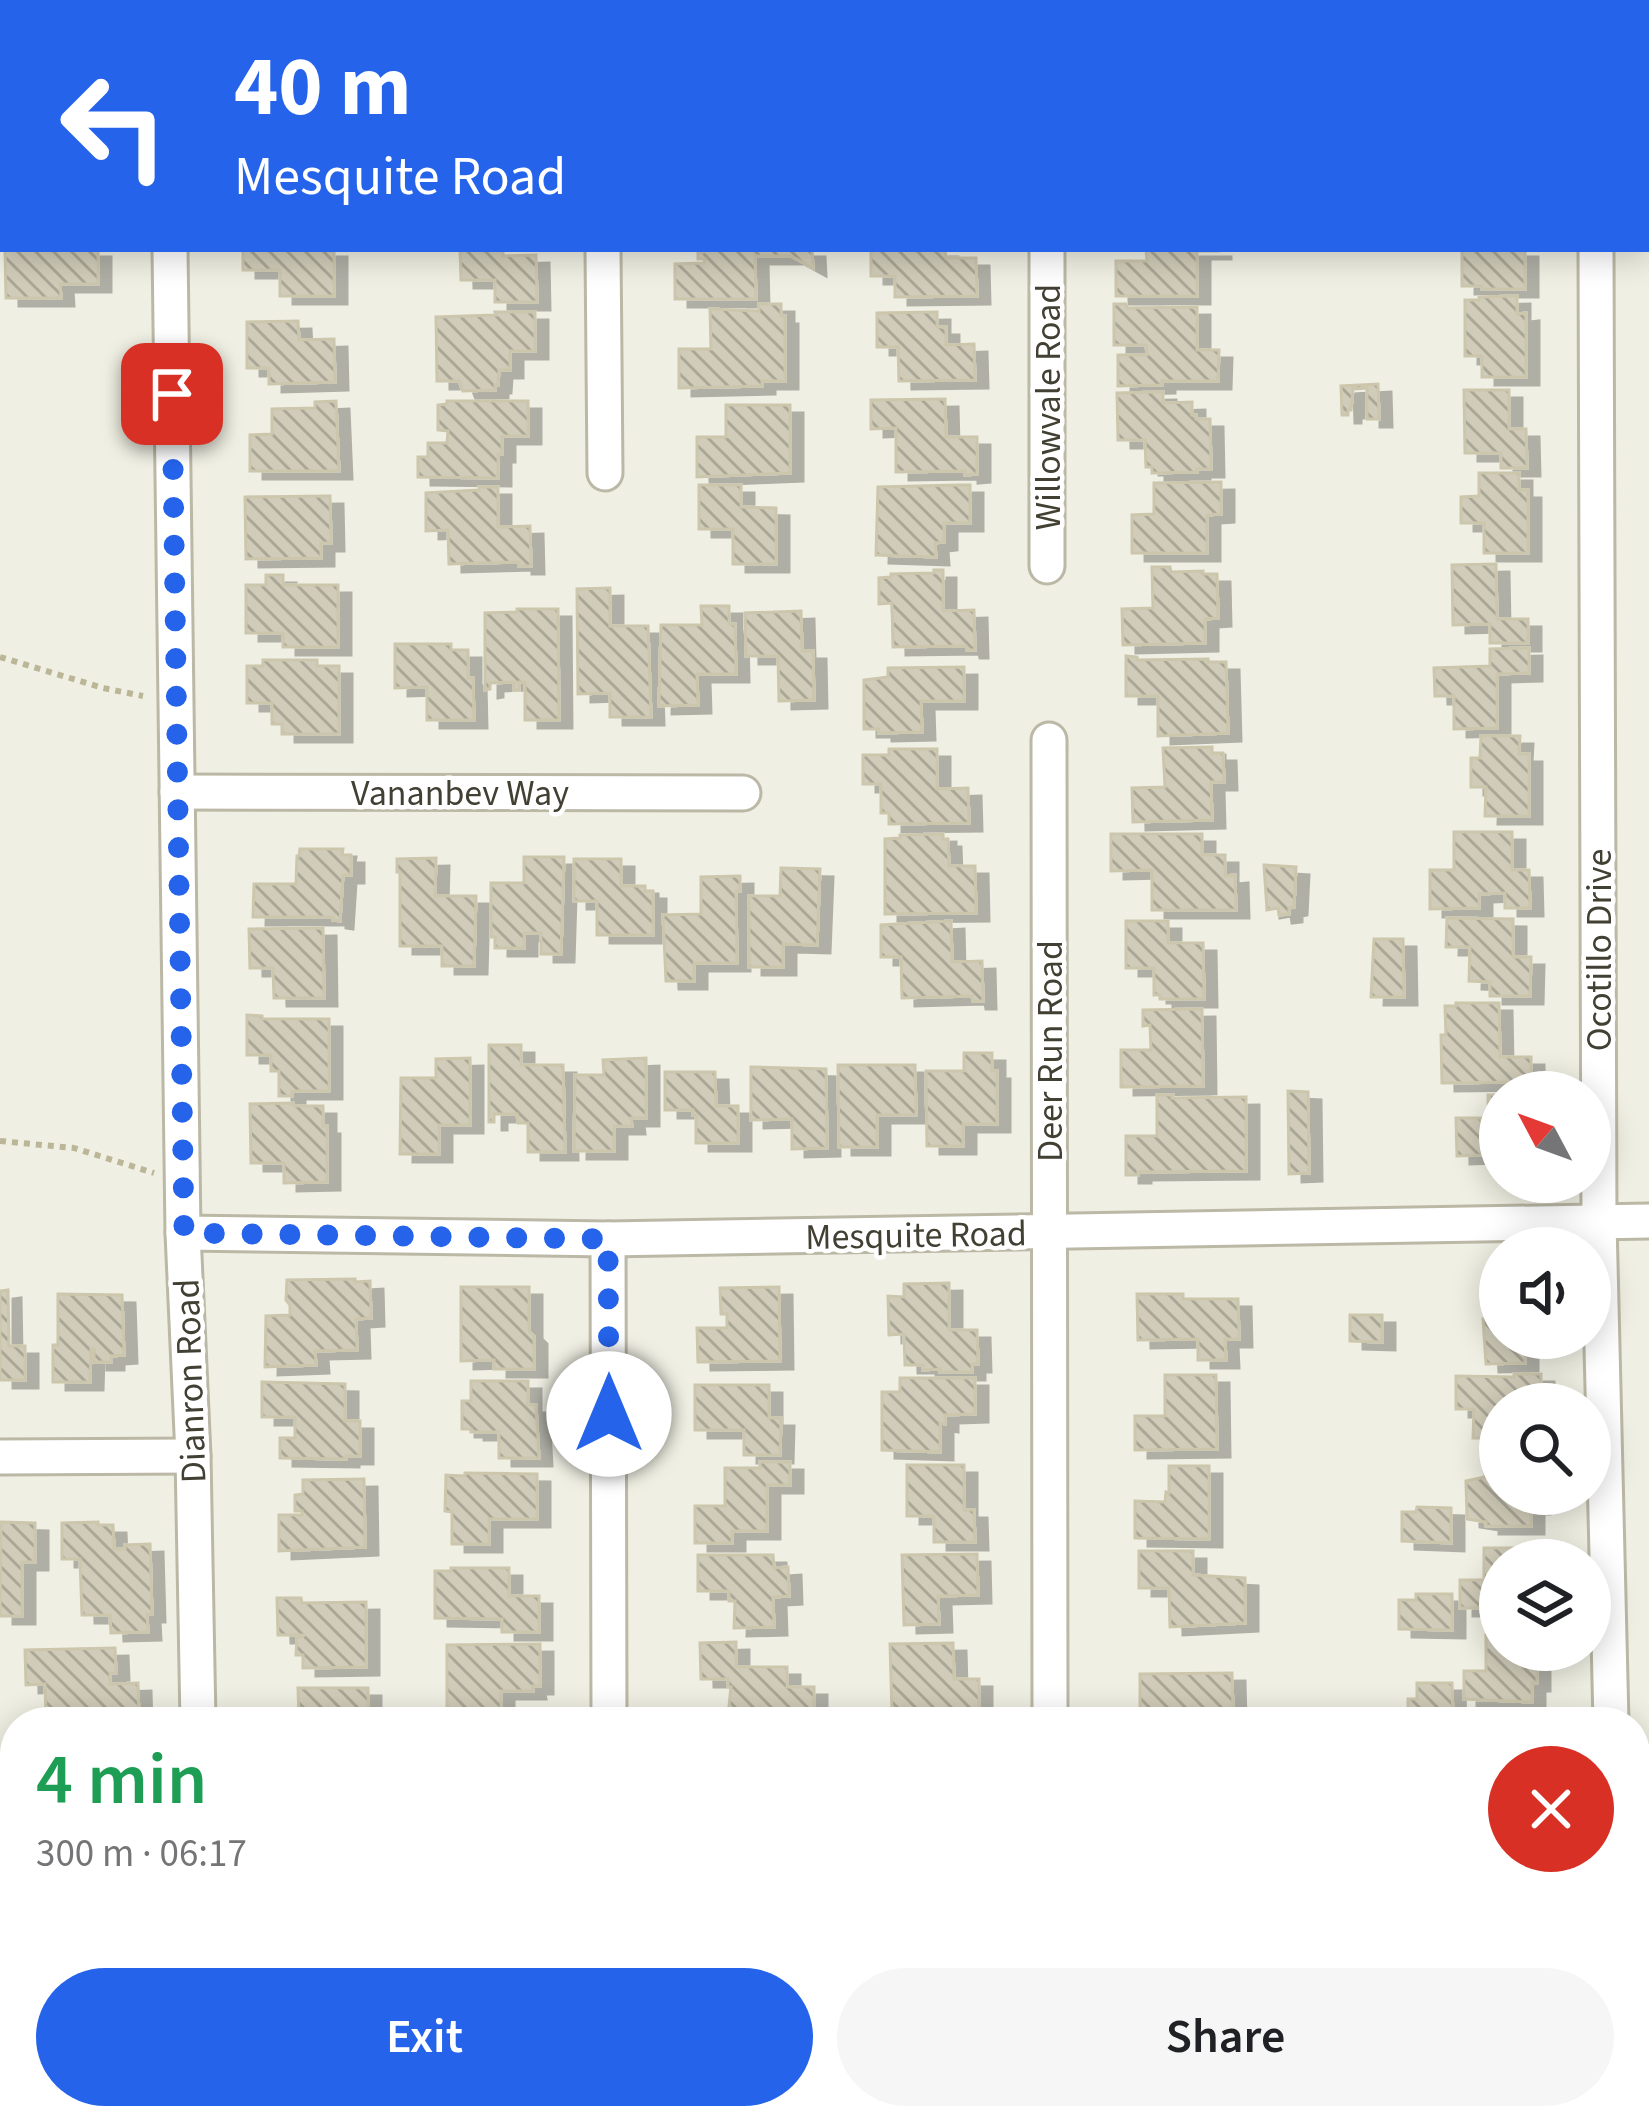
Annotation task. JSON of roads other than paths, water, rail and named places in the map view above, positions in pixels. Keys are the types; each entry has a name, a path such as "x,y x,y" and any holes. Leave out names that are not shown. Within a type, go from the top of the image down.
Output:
{"street":[{"name":"Dianron Road","path":"170,252 182,1181 198,1707"},
{"path":"603,252 605,473"},
{"name":"Willowvale Road","path":"1047,252 1047,566"},
{"name":"Ocotillo Drive","path":"1596,252 1599,1222 1611,1707"},
{"name":"Deer Run Road","path":"1048,740 1050,1707"},
{"name":"Vananbev Way","path":"177,792 743,793"},
{"name":"Mesquite Road","path":"184,1233 608,1239 1649,1221"},
{"path":"608,1239 609,1707"},
{"path":"0,1457 193,1456"}]}
